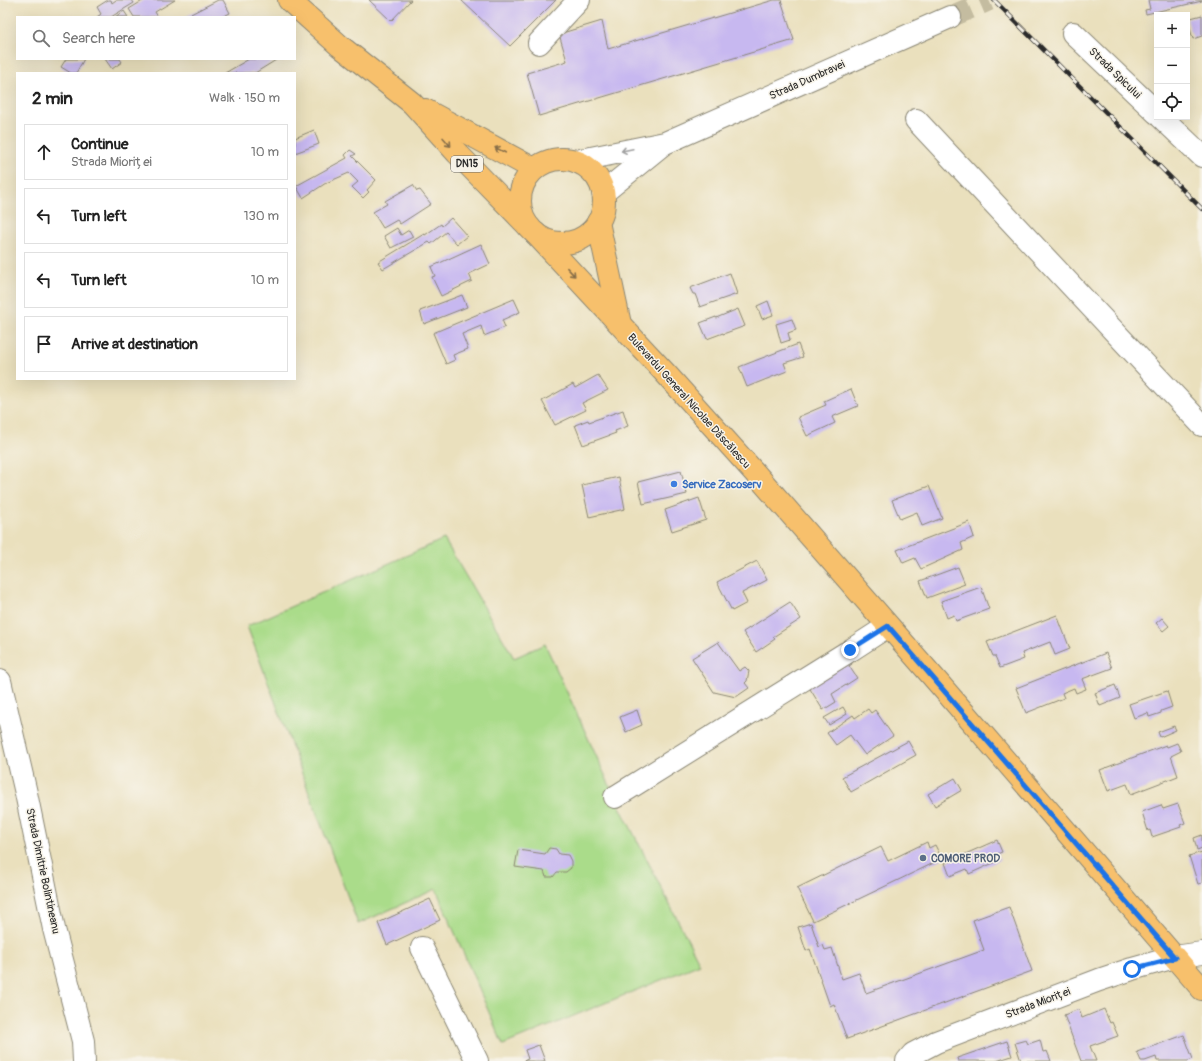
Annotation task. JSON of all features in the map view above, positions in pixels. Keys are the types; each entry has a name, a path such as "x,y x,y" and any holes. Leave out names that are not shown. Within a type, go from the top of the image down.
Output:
{"main road":[{"name":"Bulevardul General Nicolae Dăscălescu","path":"289,0 340,46 412,102 456,153 532,230 620,325 755,473 1202,989"},
{"path":"412,102 534,168"},
{"path":"562,159 576,161 588,168 598,180 603,193 603,208 598,222 589,233 576,240 562,243 548,241 532,230 520,208 520,193 525,180 534,168 547,161 562,159"},
{"path":"598,222 620,325"}],"street":[{"path":"539,43 579,0"},
{"name":"Strada Dumbravei","path":"665,143 950,18"},
{"name":"Strada Spicului","path":"1073,33 1154,110"},
{"path":"916,120 1202,425"},
{"path":"1164,120 1202,156"},
{"path":"576,161 665,143"},
{"path":"603,193 665,143"},
{"path":"616,796 888,626"},
{"name":"Strada Dimitrie Bolintineanu","path":"0,681 26,793 54,929 83,1041 84,1061"},
{"path":"422,948 477,1061"},
{"name":"Strada Mioriței","path":"907,1061 913,1054 936,1042 1099,980 1132,969 1202,952"}],"green space":[{"path":"444,539 514,658 545,644 615,797 700,964 503,1045 436,889 358,924 247,626"}],"building":[{"path":"108,0 111,0 112,3 116,0 132,0 134,3 113,16 98,16 101,14 97,7"},
{"path":"144,0 175,0 155,12 157,16 133,16 129,9"},
{"path":"218,0 223,0 230,13 224,16 187,16"},
{"path":"369,0 411,0 391,21"},
{"path":"461,0 556,0 510,46"},
{"path":"774,0 781,0 794,40 539,116 527,73 567,61 559,34 602,21 608,49"},
{"path":"1148,0 1202,1 1146,14 1145,10 1150,9"},
{"path":"124,11 127,16 116,16"},
{"path":"1202,15 1202,36 1193,39 1190,29 1190,18"},
{"path":"65,60 83,60 77,72 69,72 61,67"},
{"path":"106,60 121,60 122,62 112,69"},
{"path":"247,60 276,60 257,72 227,72"},
{"path":"314,130 319,144 296,153 296,138"},
{"path":"350,150 356,154 352,156 376,180 367,190 369,192 363,198 352,187 358,182 349,173 326,183 303,198 296,186 347,158 345,155"},
{"path":"413,185 417,191 420,190 431,204 400,224 397,220 383,228 373,212 387,204 385,201"},
{"path":"451,218 467,236 457,244 446,232 431,244 429,242 383,269 378,262 441,224 442,226"},
{"path":"397,228 401,235 409,230 413,237 391,248 384,236"},
{"path":"481,244 490,264 469,274 472,281 441,296 432,277 435,276 431,267"},
{"path":"730,273 737,294 700,307 695,294 693,294 690,288"},
{"path":"462,295 467,307 424,324 420,311"},
{"path":"514,299 520,312 502,320 505,327 484,336 481,326 462,334 468,349 453,355 455,360 446,364 433,333"},
{"path":"768,301 773,315 762,319 757,306"},
{"path":"738,309 745,326 707,339 700,323"},
{"path":"792,319 796,330 788,333 790,340 781,343 776,324"},
{"path":"798,344 803,357 784,363 787,371 747,387 739,367"},
{"path":"598,375 608,390 582,403 586,410 555,425 542,401 573,384 575,388"},
{"path":"851,389 858,406 832,417 835,423 807,436 798,417 826,405 824,401"},
{"path":"623,410 628,426 615,431 616,433 583,445 575,425 588,420 589,422"},
{"path":"681,471 687,494 643,504 638,482"},
{"path":"619,477 625,509 589,517 582,485"},
{"path":"929,486 942,518 922,526 917,512 900,519 892,500"},
{"path":"699,498 706,520 672,531 665,510"},
{"path":"969,522 974,537 961,543 963,550 921,569 915,558 903,563 897,550"},
{"path":"757,561 767,580 742,593 747,603 732,611 717,582"},
{"path":"958,567 965,584 927,598 920,581"},
{"path":"981,587 989,609 956,621 954,615 947,618 941,601"},
{"path":"790,602 801,619 773,637 775,639 756,652 743,632"},
{"path":"1057,615 1070,649 1055,655 1050,642 1022,653 1024,659 1000,668 987,642"},
{"path":"1162,618 1169,626 1163,631 1156,623"},
{"path":"718,642 739,671 745,667 749,671 747,681 745,683 749,688 736,697 714,692 692,658"},
{"path":"1106,653 1112,668 1082,679 1086,689 1076,693 1074,688 1062,693 1064,698 1026,713 1016,688"},
{"path":"848,658 852,664 849,666 857,678 832,694 836,702 823,710 807,684"},
{"path":"1115,685 1120,698 1100,706 1095,693"},
{"path":"1167,691 1172,707 1149,717 1148,713 1134,718 1129,704"},
{"path":"843,707 847,714 829,725 824,718"},
{"path":"868,709 871,713 875,710 893,736 865,755 850,735 836,745 827,733 853,715 855,718"},
{"path":"637,710 642,725 626,732 620,717"},
{"path":"1174,726 1176,730 1160,737 1158,732"},
{"path":"908,741 916,755 851,792 842,777"},
{"path":"1177,743 1181,751 1171,756 1178,776 1131,794 1127,784 1108,791 1100,770 1166,745 1167,747"},
{"path":"955,778 962,790 935,806 928,794"},
{"path":"1178,804 1185,823 1180,825 1181,827 1152,837 1150,830 1148,831 1142,812 1161,805 1163,809"},
{"path":"1202,835 1202,848 1197,850 1194,838"},
{"path":"997,840 1002,852 997,854 1000,860 969,874 967,869 950,876 945,863"},
{"path":"927,842 929,848 935,845 942,859 813,921 797,888 881,847 888,861"},
{"path":"549,848 556,849 559,854 568,855 571,861 571,868 566,872 557,872 553,877 546,877 544,871 515,867 518,850 545,854"},
{"path":"1202,852 1202,883 1198,884 1189,856"},
{"path":"430,899 440,920 387,945 378,923"},
{"path":"1009,907 1032,971 847,1039 834,1004 830,1006 810,949 806,951 798,927 811,923 819,947 823,945 825,950 832,948 842,979 859,973 866,993 984,950 973,920"},
{"path":"1079,1009 1082,1018 1104,1009 1118,1036 1090,1046 1096,1061 1081,1061 1064,1015"},
{"path":"1184,1035 1193,1059 1188,1061 1157,1061 1156,1057 1141,1061 1137,1052"},
{"path":"1026,1040 1028,1044 1040,1040 1043,1052 1047,1051 1051,1061 1021,1061 1015,1043"},
{"path":"1007,1041 1012,1056 996,1061 958,1061 957,1058"},
{"path":"539,1045 545,1061 523,1061 528,1059 525,1050"}],"tunnel":[{"path":"950,17 989,0"}],"railway":[{"path":"994,0 1202,209"}],"place":[{"name":"Service Zacoserv","path":"674,484"},
{"name":"COMORE PROD","path":"923,858"}],"route":[{"path":"850,650 888,626 1175,958 1132,969"}]}
